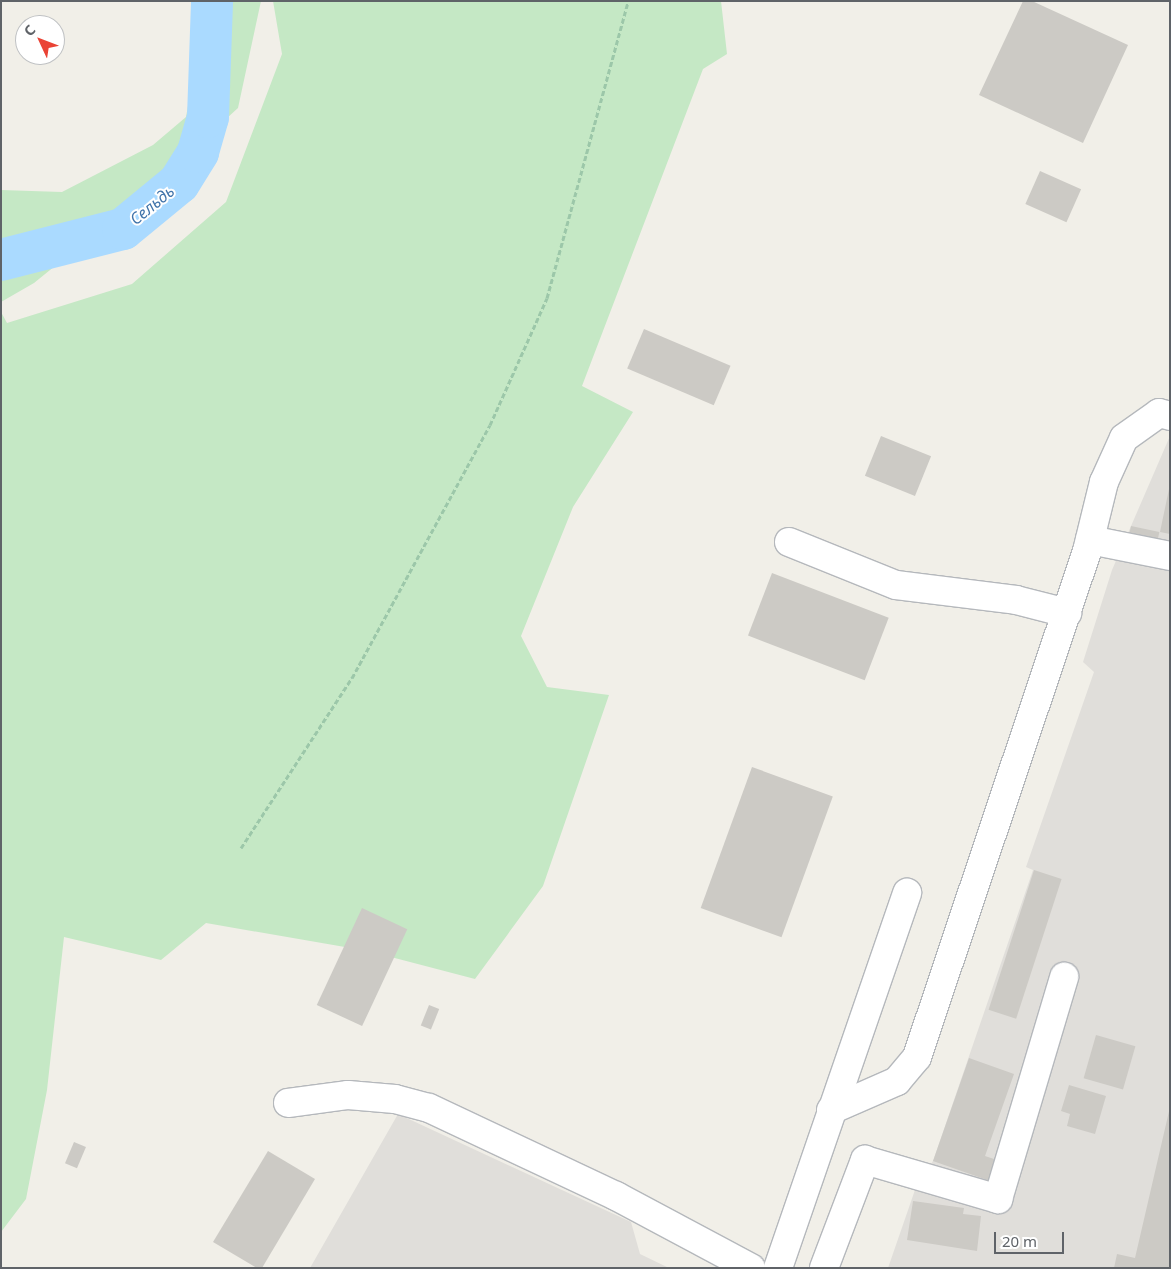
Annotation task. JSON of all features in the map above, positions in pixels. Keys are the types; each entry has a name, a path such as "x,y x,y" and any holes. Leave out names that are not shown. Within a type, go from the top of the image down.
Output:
{"lane":[{"path":"831,1110 898,1082 917,1057 1067,613 1090,540 1104,482 1124,438 1159,413 1170,416"},
{"path":"1090,540 1170,556"},
{"path":"789,542 896,585 1016,600 1067,613"},
{"path":"778,1268 907,893"},
{"path":"824,1268 864,1160 998,1199 1064,977"},
{"path":"288,1103 348,1095 395,1099 429,1108 616,1196 751,1268"}],"path":[{"path":"241,848 352,678 490,424 547,298 628,1"}],"shaded area":[{"path":"1170,436 1170,1268 888,1268 916,1187 933,1161 1033,870 1026,867 1094,672 1083,662 1112,570"},
{"path":"398,1114 631,1222 640,1254 669,1268 310,1268"}],"green space":[{"path":"196,1 261,1 238,108 145,193 34,283 1,302 1,190 62,192 153,145 186,117 195,68"},
{"path":"273,1 721,1 727,54 703,69 582,386 633,412 573,507 521,636 547,687 609,695 543,886 475,979 368,951 206,923 161,960 64,937 47,1090 26,1199 1,1232 1,312 7,323 132,284 226,202 282,54"}],"building":[{"path":"1023,1 1032,1 1128,45 1083,143 979,95"},
{"path":"1040,171 1081,189 1066,222 1025,204"},
{"path":"644,329 731,366 714,405 627,369"},
{"path":"881,436 931,456 915,496 865,476"},
{"path":"1170,489 1170,534 1160,532"},
{"path":"1131,526 1159,532 1157,542 1129,536"},
{"path":"772,573 889,618 865,680 748,636"},
{"path":"752,767 833,796 782,937 701,908"},
{"path":"1034,870 1062,879 1016,1019 989,1010"},
{"path":"362,908 407,929 362,1026 317,1005"},
{"path":"429,1005 439,1009 431,1030 421,1025"},
{"path":"1096,1035 1135,1046 1123,1090 1084,1078"},
{"path":"969,1058 1014,1074 985,1156 997,1160 990,1181 933,1161"},
{"path":"1069,1085 1106,1096 1095,1134 1067,1126 1070,1114 1061,1111"},
{"path":"1170,1107 1170,1268 1114,1268 1117,1254 1135,1258"},
{"path":"74,1142 86,1147 77,1168 65,1163"},
{"path":"268,1151 315,1179 262,1268 257,1268 213,1242"},
{"path":"913,1201 964,1208 963,1214 981,1216 977,1251 907,1240"}],"waterway":[{"name":"Сельдь","path":"1,260 123,229 179,183 198,152 208,117 212,1"}]}
